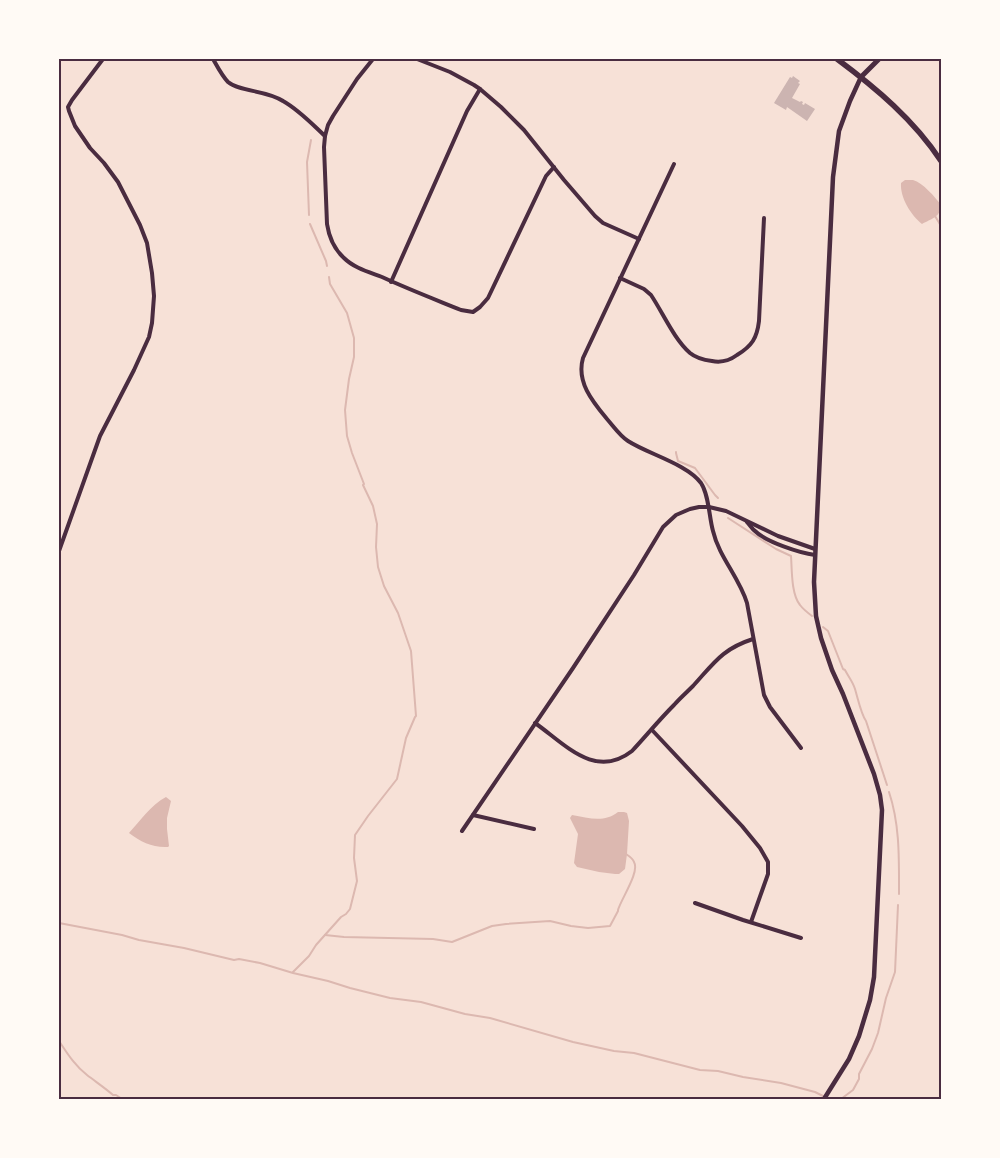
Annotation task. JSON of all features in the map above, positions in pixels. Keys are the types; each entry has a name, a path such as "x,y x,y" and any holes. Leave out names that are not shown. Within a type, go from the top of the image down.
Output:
{"main road":[{"path":"837,59 882,94 905,116 941,161"},
{"path":"861,77 879,59"}],"street":[{"path":"59,551 100,436 134,370 149,337 152,323 154,296 152,272 147,243 140,224 118,182 90,148 75,126 68,107 103,59"},
{"path":"213,59 226,80 232,84 266,93 283,100 325,136"},
{"path":"373,59 334,116 325,136 324,164 328,231 338,252 347,261 391,282 461,310 473,312 488,298 546,176 554,167"},
{"path":"416,59 450,72 480,89 524,130 603,224 638,239"},
{"path":"824,1099 849,1058 867,1012 874,977 882,810 874,774 820,638 816,616 814,582 833,177 839,131 861,77"},
{"path":"391,282 467,111 480,89"},
{"path":"674,164 583,358 581,366 584,384 599,409 622,436 642,449 691,473 702,484 709,507 712,530 717,543 743,590 764,695 774,712 801,748"},
{"path":"620,278 644,289 651,295 683,345 691,354 698,358 719,362 731,359 744,351 758,332 764,218"},
{"path":"462,831 616,602 663,528 676,515 699,507 726,511 815,552"},
{"path":"746,520 756,532 770,540 803,553 815,552"},
{"path":"535,723 582,758 603,762 624,757 652,730 706,669 727,651 753,639"},
{"path":"652,730 742,826 760,848 768,862 768,874 751,922"},
{"path":"473,815 534,829"},
{"path":"695,903 801,938"}],"shaded area":[{"path":"905,180 913,180 921,184 941,205 941,209 935,217 922,224 914,216 902,194 901,183"},
{"path":"166,797 171,801 167,818 168,847 147,844 129,833 151,809"},
{"path":"618,812 627,813 629,821 625,869 619,874 615,874 577,867 574,863 578,834 570,818 572,815 602,819"}],"building":[{"path":"793,76 800,81 798,83 800,84 792,98 815,109 807,121 787,107 786,110 774,103 790,77 792,78"}],"waterway":[{"path":"309,215 307,162 311,140"},
{"path":"935,216 941,226"},
{"path":"310,224 327,266"},
{"path":"293,972 350,909 357,881 354,858 355,835 397,779 406,738 416,716 411,651 398,613 384,586 378,567 376,547 377,524 373,506 363,485 347,436 345,410 354,357 354,338 347,313 330,284 329,277"},
{"path":"676,452 678,461 695,468 718,498"},
{"path":"728,518 776,549 791,556 792,581 795,595 800,605 812,616"},
{"path":"823,627 828,631 843,669 854,686 887,785"},
{"path":"889,792 897,830 899,894"},
{"path":"325,935 433,939 452,942 492,926 506,924 550,921 588,928 610,926 634,872 635,866 633,861 626,854"},
{"path":"841,1099 853,1090 878,1033 886,998 895,972 898,905"},
{"path":"59,923 234,960 239,959 260,963 390,998 421,1002 465,1014 490,1018 573,1042 614,1051 634,1053 700,1070 718,1071 781,1083 815,1092 829,1099"},
{"path":"59,1041 83,1071 113,1095 122,1099"}]}
